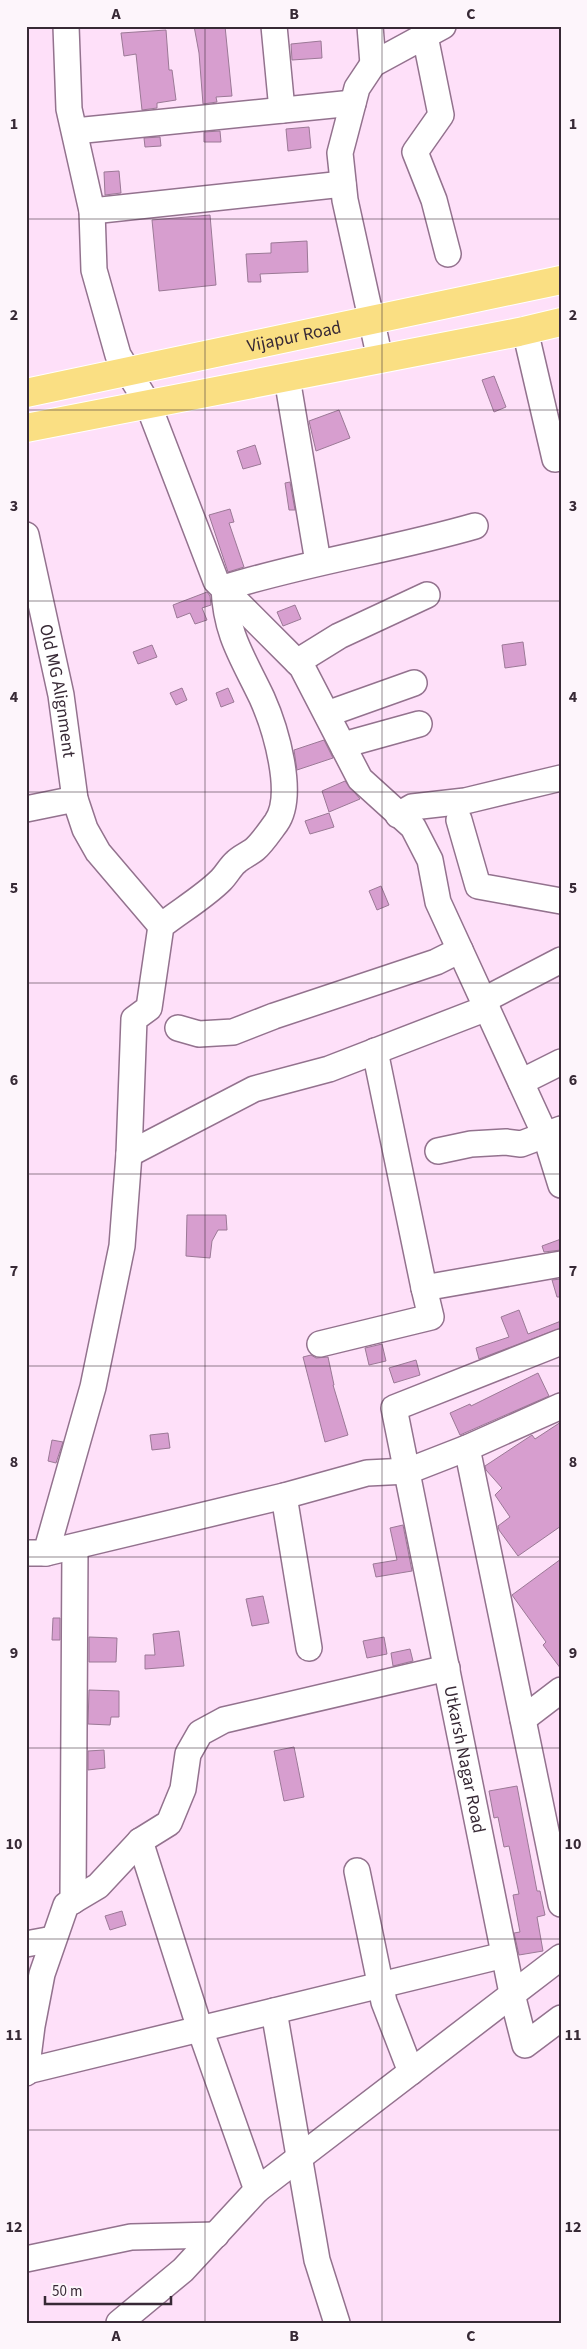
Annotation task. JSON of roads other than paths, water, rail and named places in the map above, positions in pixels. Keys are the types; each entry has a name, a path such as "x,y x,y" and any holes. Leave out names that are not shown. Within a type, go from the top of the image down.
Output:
{"main road":[{"name":"Vijapur Road","path":"26,393 561,280"},
{"path":"26,428 287,378 561,322"}],"street":[{"path":"66,26 69,109 92,210 94,270 118,355 148,404 216,581 298,662 312,683 360,779 413,827 430,860 438,902 521,1082 553,1133 561,1185"},
{"path":"274,26 282,110"},
{"path":"370,26 373,64"},
{"path":"380,359 344,184 340,153 357,88 373,64 434,31 441,115 415,152 434,200 448,254"},
{"path":"75,132 353,103"},
{"path":"92,210 344,184"},
{"path":"525,330 555,459 561,458"},
{"path":"287,378 318,562"},
{"path":"224,588 318,562 428,540 475,526"},
{"name":"Old MG Alignment","path":"26,535 61,695 75,799 85,828 98,852 161,926"},
{"path":"224,588 225,612 233,638 244,667 262,698 274,729 285,794 278,821 255,849 236,862 221,880 161,926 149,1008 134,1020 129,1154 122,1246 94,1387 36,1553 75,1548 284,1496 366,1473 408,1471 467,1448 561,1406"},
{"path":"298,662 339,636 427,595"},
{"path":"327,714 414,684"},
{"path":"344,748 354,742 418,724"},
{"path":"398,814 412,808 465,801 561,778"},
{"path":"26,809 75,799"},
{"path":"459,820 478,886 561,901"},
{"path":"178,1028 199,1034 233,1032 274,1016 436,962 460,950"},
{"path":"129,1154 254,1089 329,1069 486,1004 561,960"},
{"path":"320,1344 431,1317 375,1051"},
{"path":"521,1082 561,1062"},
{"path":"438,1151 471,1144 506,1142 521,1144 553,1133"},
{"path":"424,1288 561,1264"},
{"name":"Utkarsh Nagar Road","path":"561,1342 394,1408 512,1994 525,2045 561,2018"},
{"path":"467,1448 561,1904"},
{"path":"284,1496 309,1648"},
{"path":"73,1901 75,1548"},
{"path":"447,1668 224,1720 200,1733 188,1754 183,1789 169,1823 140,1842 98,1886 66,1905 42,1974 26,2072 504,1955"},
{"path":"523,1719 561,1690"},
{"path":"140,1842 200,2029 257,2190"},
{"path":"357,1871 384,2002 411,2072"},
{"path":"26,1944 54,1940"},
{"path":"120,2323 183,2270 257,2190 561,1957"},
{"path":"274,2011 316,2260 337,2323"},
{"path":"26,2258 131,2237 216,2234"}]}
